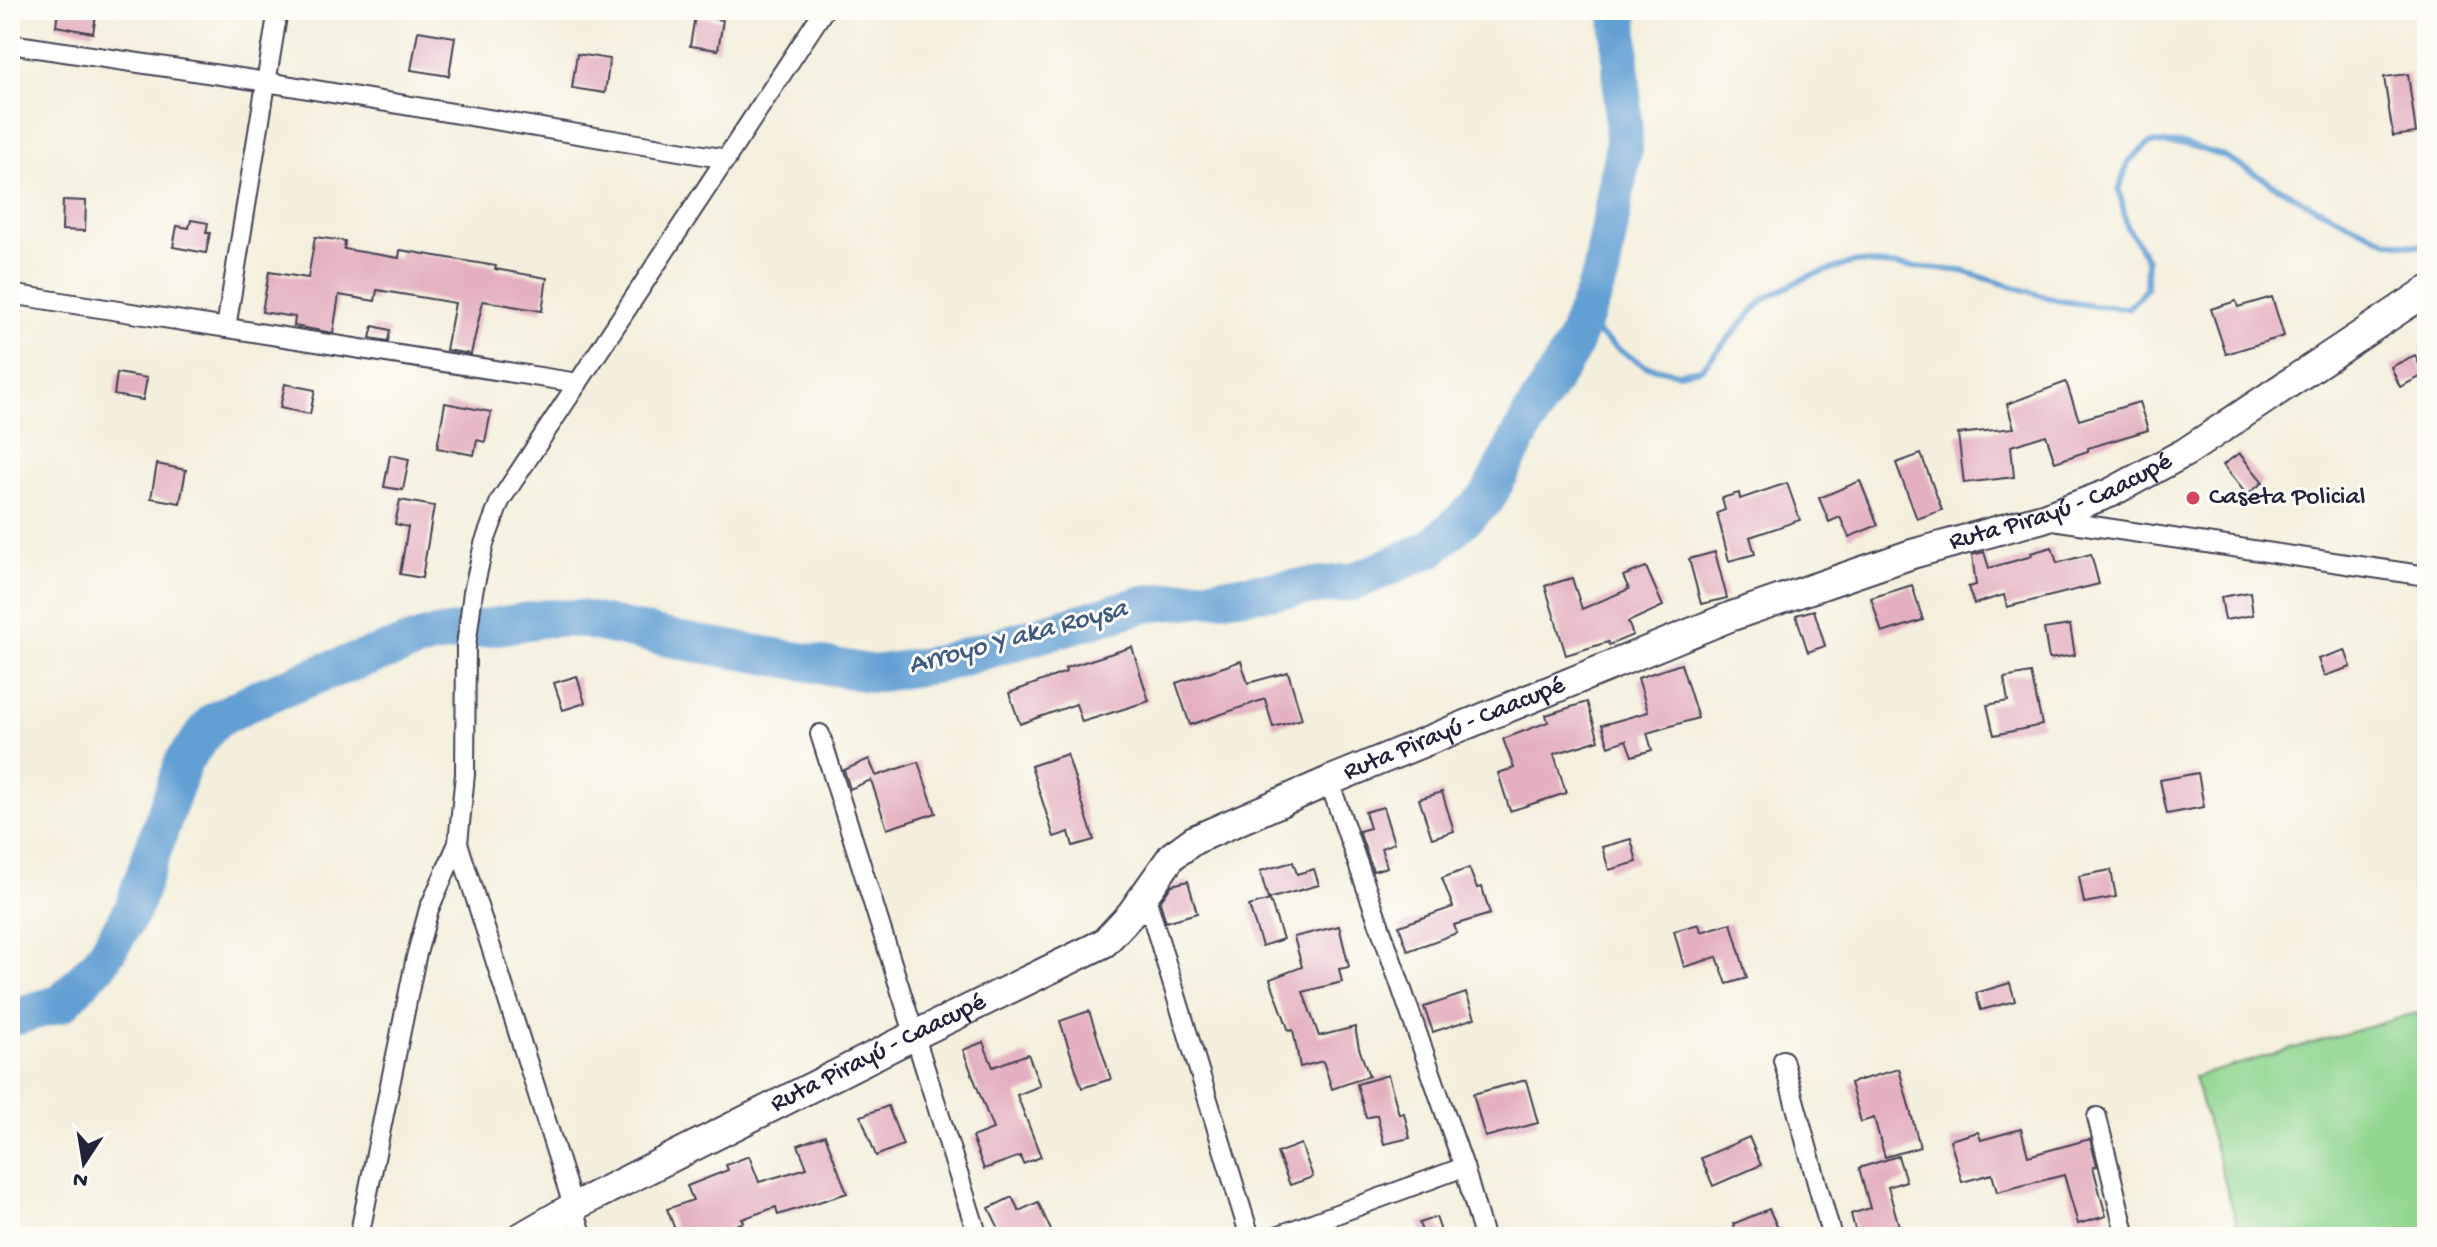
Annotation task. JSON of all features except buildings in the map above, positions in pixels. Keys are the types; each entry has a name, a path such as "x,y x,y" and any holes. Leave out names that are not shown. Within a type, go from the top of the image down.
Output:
{"main road":[{"name":"Ruta Pirayú - Caacupé","path":"521,1237 573,1207 1104,943 1131,914 1172,856 1194,840 1329,781 1732,616 1912,554 2043,518 2110,493 2186,452 2427,291"}],"street":[{"path":"226,328 278,10"},
{"path":"359,1237 416,957 429,909 458,843 465,774 466,646 473,592 484,544 500,501 824,10"},
{"path":"10,44 267,82 727,159"},
{"path":"10,294 578,383"},
{"path":"2043,518 2427,576"},
{"path":"820,734 978,1237"},
{"path":"1329,781 1464,1167 1484,1237"},
{"path":"458,843 583,1237"},
{"path":"1145,894 1250,1237"},
{"path":"1783,1060 1832,1237"},
{"path":"2097,1117 2126,1237"},
{"path":"1274,1237 1464,1167"}],"green space":[{"path":"2427,1010 2427,1237 2241,1237 2194,1077"}],"waterway":[{"name":"Arroyo Y aka Roysa","path":"10,1018 62,1003 101,961 132,911 184,760 214,721 254,700 327,671 429,637 547,618 581,619 683,641 874,674 939,664 1144,604 1353,582 1430,549 1487,498 1531,415 1571,350 1601,274 1624,144 1619,10"},
{"path":"1582,322 1646,366 1678,373 1701,369 1764,299 1809,276 1855,262 1962,271 2056,300 2128,308 2146,289 2147,259 2127,226 2119,190 2128,162 2150,143 2184,144 2223,156 2303,201 2387,241 2427,245"}],"place":[{"name":"Caseta Policial","path":"2193,498"}]}
